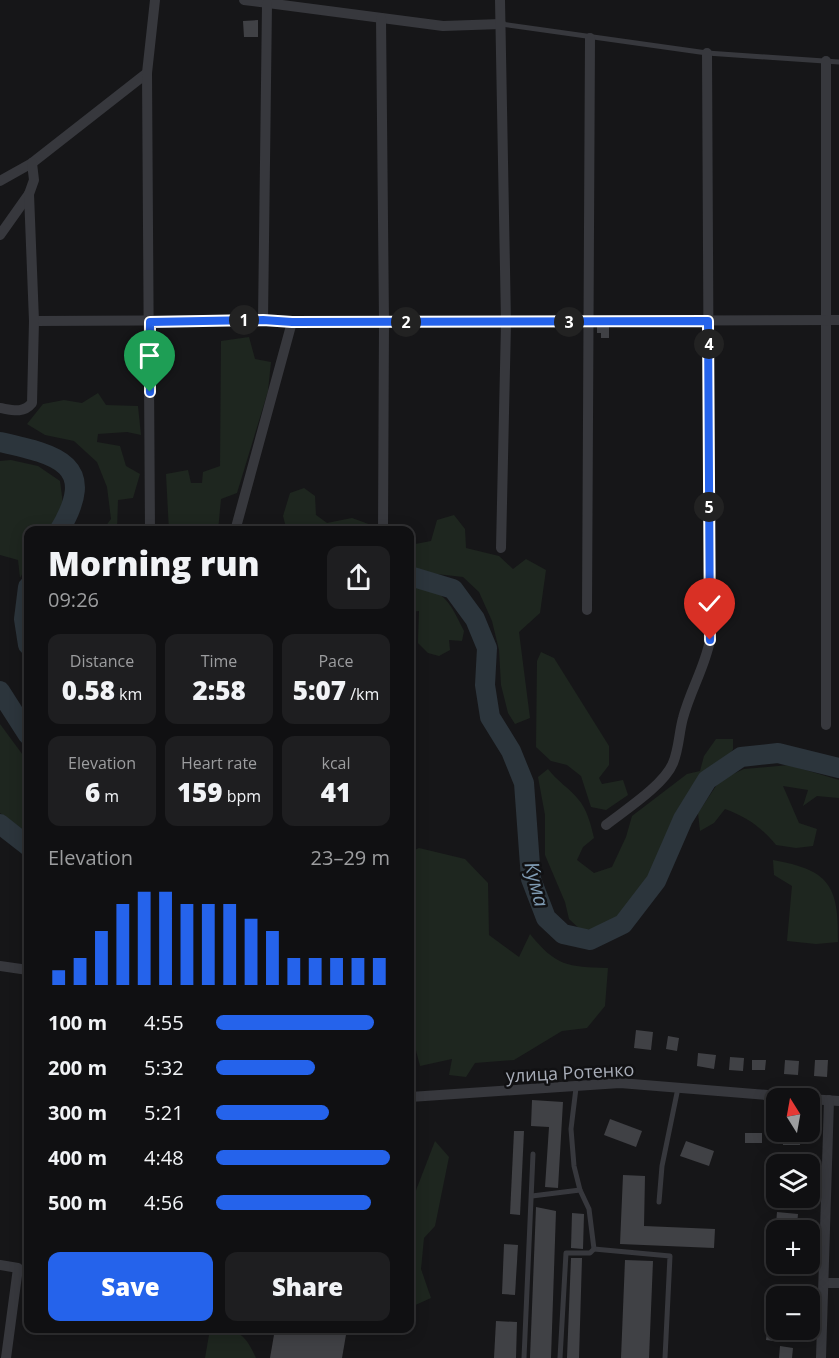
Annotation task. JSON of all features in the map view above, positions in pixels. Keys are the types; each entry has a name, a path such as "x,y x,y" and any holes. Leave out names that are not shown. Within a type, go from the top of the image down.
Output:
{"street":[{"path":"150,526 147,73 154,0"},
{"path":"244,0 443,26 501,24"},
{"path":"500,0 506,323 501,548"},
{"path":"263,320 267,4"},
{"path":"381,18 383,526"},
{"path":"587,610 590,38"},
{"path":"606,825 661,780 673,763 686,707 708,654 710,640 707,53"},
{"path":"826,61 826,725"},
{"path":"0,182 32,163 147,73"},
{"path":"0,235 29,194 34,180 32,163"},
{"path":"0,408 20,411 28,408 32,403 34,321 29,194"},
{"path":"34,321 263,320 506,323 839,320"},
{"path":"236,526 292,322"},
{"path":"0,966 24,969"},
{"name":"улица Ротенко","path":"414,1097 576,1088 621,1083 766,1095"},
{"path":"821,1358 826,1215 834,1100"},
{"path":"826,1215 839,1215"},
{"path":"0,1265 18,1268 6,1358"},
{"path":"824,1283 839,1283"}],"lane":[{"path":"501,24 707,53 839,62"},
{"path":"576,1088 571,1129 574,1166 580,1190 589,1209 594,1249"},
{"path":"660,1202 662,1166 678,1088"},
{"path":"524,1358 533,1154"},
{"path":"532,1196 580,1190"},
{"path":"560,1358 566,1253 590,1253 594,1249 670,1256 665,1358"}],"shaded area":[{"path":"249,337 255,359 271,362 268,391 237,493 221,499 218,526 169,526 166,474 188,470 191,483 202,483 203,472 220,466 221,341"},
{"path":"98,393 106,405 138,406 141,435 127,432 98,434 97,442 120,446 126,466 140,474 133,498 118,500 117,526 106,526 111,519 107,487 97,462 74,441 45,435 27,424 43,404 64,400 82,403"},
{"path":"11,460 38,466 60,481 63,504 52,526 24,526 24,571 20,578 18,560 0,555 0,461"},
{"path":"304,488 315,496 316,515 327,523 352,518 374,526 286,526 283,516 290,493"},
{"path":"454,515 465,529 466,548 499,556 513,569 526,559 546,570 540,613 519,632 530,718 515,724 508,713 501,685 499,650 492,621 479,592 463,577 414,571 414,544 431,541 437,520"},
{"path":"414,585 431,590 444,598 454,611 464,631 462,641 449,640 450,650 439,656 428,653 418,643 419,611 414,612"},
{"path":"541,652 554,658 609,746 609,765 599,778 602,784 623,780 628,795 606,810 591,807 581,776 567,765 551,761 536,747 537,661"},
{"path":"0,724 24,757 24,830 0,813"},
{"path":"716,739 733,739 733,749 726,761 702,778 686,804 654,878 622,919 603,927 582,931 569,919 565,902 545,855 545,815 538,777 548,769 584,807 594,838 583,847 577,860 594,873 612,867 626,837 632,816 687,774 700,771 704,756"},
{"path":"789,765 839,780 839,798 817,796 803,806 808,790 783,786 799,823 817,829 813,846 796,848 776,845 753,823 725,809 714,823 700,831 698,813 720,780 744,769"},
{"path":"419,848 465,859 488,883 489,935 519,957 530,934 547,953 563,963 582,967 608,968 605,1006 587,1028 562,1031 514,1060 475,1063 466,1077 449,1075 452,1059 420,1066 414,1043 414,850"},
{"path":"773,860 807,869 827,883 836,907 838,942 816,944 787,941 792,886 774,875"},
{"path":"435,1141 449,1157 435,1226 424,1238 421,1269 431,1298 414,1306 414,1196"},
{"path":"209,1333 237,1333 248,1342 256,1358 205,1358"}],"building":[{"path":"258,20 258,37 244,37 243,21"},
{"path":"597,324 609,324 609,338 601,338 601,333 597,333"},
{"path":"636,1030 653,1032 651,1050 634,1048"},
{"path":"668,1036 679,1038 677,1051 666,1049"},
{"path":"698,1053 716,1055 714,1069 697,1066"},
{"path":"730,1057 744,1058 743,1071 729,1070"},
{"path":"752,1060 766,1060 765,1070 752,1070"},
{"path":"785,1060 799,1061 798,1075 784,1074"},
{"path":"815,1060 828,1060 827,1077 814,1076"},
{"path":"532,1100 563,1102 558,1188 545,1187 549,1127 531,1126"},
{"path":"610,1119 642,1131 636,1147 604,1135"},
{"path":"514,1131 524,1131 520,1215 510,1214"},
{"path":"745,1133 762,1133 762,1143 745,1143"},
{"path":"686,1141 714,1151 709,1166 680,1156"},
{"path":"783,1142 800,1142 800,1145 783,1145"},
{"path":"623,1175 645,1176 644,1226 715,1229 714,1248 620,1244"},
{"path":"536,1207 556,1211 551,1358 530,1358"},
{"path":"777,1212 798,1214 797,1220 776,1220"},
{"path":"572,1213 584,1214 583,1249 571,1248"},
{"path":"504,1244 518,1245 515,1295 502,1294"},
{"path":"571,1258 582,1258 579,1358 567,1358"},
{"path":"625,1260 653,1261 649,1358 621,1358"},
{"path":"496,1321 517,1322 516,1358 494,1358"},
{"path":"274,1333 346,1333 342,1358 270,1358"},
{"path":"780,1346 793,1348 792,1358 779,1358"}],"waterway":[{"name":"Кума","path":"0,442 39,452 55,458 66,466 73,477 75,491 61,526"},
{"name":"Кума","path":"414,577 453,589 475,619 487,648 485,685 490,717 511,751 524,783 531,879 546,918 563,934 590,940 623,924 656,881 683,819 707,780 741,757 778,753 839,768"},
{"name":"Кума","path":"0,691 24,729"},
{"name":"Кума","path":"0,824 24,843"}],"route":[{"path":"150,392 150,322 708,321 710,640"}]}
